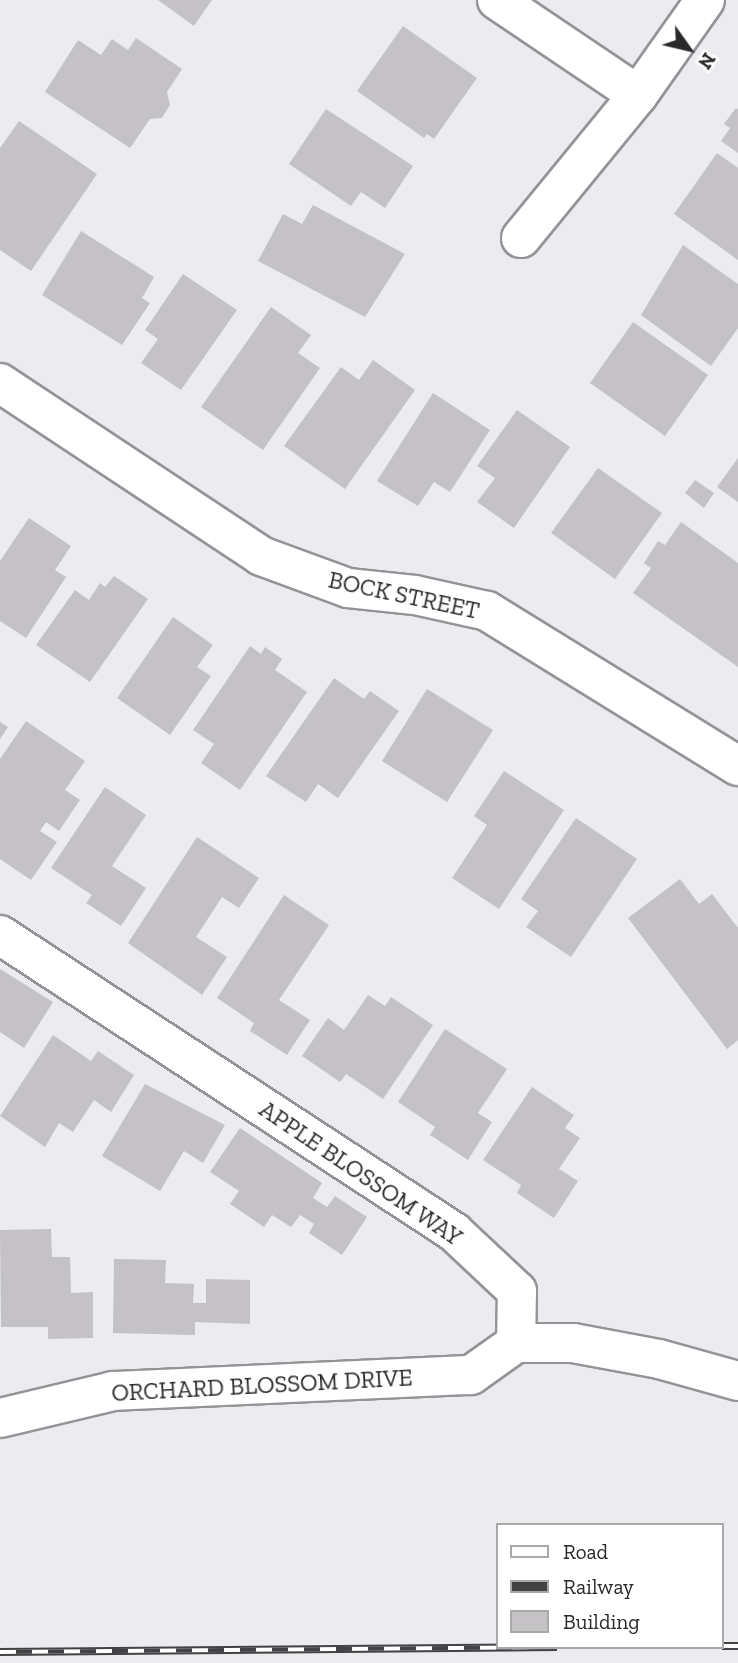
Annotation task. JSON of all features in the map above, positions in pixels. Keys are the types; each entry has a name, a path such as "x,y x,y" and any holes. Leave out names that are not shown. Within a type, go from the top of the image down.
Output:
{"street":[{"path":"497,0 638,95"},
{"path":"521,239 638,95 705,0"},
{"name":"BOCK STREET","path":"0,383 261,556 348,589 415,595 487,611 738,766"},
{"name":"APPLE BLOSSOM WAY","path":"0,935 454,1232 517,1291 516,1343"},
{"path":"516,1343 573,1343 659,1359 738,1381"},
{"name":"ORCHARD BLOSSOM DRIVE","path":"0,1418 113,1391 471,1375 516,1343"}],"building":[{"path":"158,0 212,0 194,26"},
{"path":"403,26 477,78 434,139 427,134 424,138 357,91"},
{"path":"136,38 182,69 167,92 170,105 162,118 150,119 130,148 45,92 78,40 101,55 112,39 128,50"},
{"path":"736,108 738,153 721,141 730,128 724,124"},
{"path":"326,109 413,166 385,208 361,192 351,206 289,164"},
{"path":"19,121 97,174 31,271 0,250 0,148"},
{"path":"717,153 738,168 738,260 674,214"},
{"path":"313,205 405,254 365,317 258,261 283,214 302,224"},
{"path":"81,231 154,277 142,298 150,303 122,345 42,295"},
{"path":"683,245 738,284 738,328 711,366 641,315"},
{"path":"183,274 237,310 181,390 141,363 158,339 145,330"},
{"path":"271,307 311,335 298,353 320,368 263,450 201,407"},
{"path":"633,322 708,375 665,436 590,383"},
{"path":"373,360 415,390 345,489 284,446 341,367 359,380"},
{"path":"433,393 490,430 450,492 434,482 418,506 377,481"},
{"path":"517,410 570,447 514,528 477,502 495,478 477,466"},
{"path":"738,458 738,502 717,487"},
{"path":"598,468 662,513 615,579 551,533"},
{"path":"695,480 714,493 704,508 685,493"},
{"path":"29,518 71,546 55,570 66,577 26,638 0,621 0,561"},
{"path":"681,522 738,563 738,667 633,593 651,568 644,563 658,541 665,545"},
{"path":"114,576 148,599 90,682 36,645 75,590 89,600 100,583 105,587"},
{"path":"173,617 213,645 197,667 211,676 170,735 117,698"},
{"path":"250,646 261,654 265,647 282,659 275,670 307,692 240,790 201,763 214,744 193,730"},
{"path":"334,678 364,699 370,691 399,711 338,798 318,784 306,802 266,776"},
{"path":"427,689 493,730 447,802 382,761"},
{"path":"26,721 85,761 65,790 80,800 59,831 46,822 40,831 57,842 31,880 0,859 0,759"},
{"path":"0,722 8,727 0,739"},
{"path":"504,771 564,810 499,909 452,878 487,825 474,816"},
{"path":"105,787 146,815 112,866 146,888 121,926 86,903 92,895 51,868"},
{"path":"576,818 637,859 571,957 526,927 538,911 521,899"},
{"path":"197,837 259,878 239,908 222,897 196,937 227,957 202,995 128,943"},
{"path":"680,879 699,904 712,894 738,928 738,1040 727,1049 628,918"},
{"path":"284,895 329,925 279,1000 310,1020 287,1055 250,1031 254,1023 217,998"},
{"path":"0,969 53,1002 24,1048 0,1032"},
{"path":"368,995 385,1006 391,997 433,1025 383,1099 346,1074 340,1082 302,1056 328,1018 344,1030"},
{"path":"445,1029 507,1069 478,1113 492,1122 468,1160 430,1135 435,1127 398,1102"},
{"path":"53,1035 91,1061 98,1051 134,1075 111,1112 94,1100 73,1132 59,1123 45,1147 0,1116"},
{"path":"145,1084 225,1125 203,1163 184,1151 160,1191 102,1156"},
{"path":"532,1087 574,1115 565,1128 580,1138 559,1169 578,1181 554,1218 517,1193 521,1185 483,1160"},
{"path":"240,1128 322,1183 313,1198 327,1207 335,1196 367,1217 342,1255 309,1233 314,1224 300,1215 291,1227 272,1215 264,1227 230,1204 239,1191 210,1172"},
{"path":"51,1229 52,1257 70,1257 71,1293 93,1292 93,1338 48,1339 48,1327 1,1327 0,1230"},
{"path":"114,1259 166,1260 165,1283 194,1284 193,1303 206,1303 206,1279 250,1280 250,1324 195,1322 195,1335 113,1333"}],"railway":[{"path":"724,1646 738,1646"},
{"path":"0,1652 496,1648"}]}
